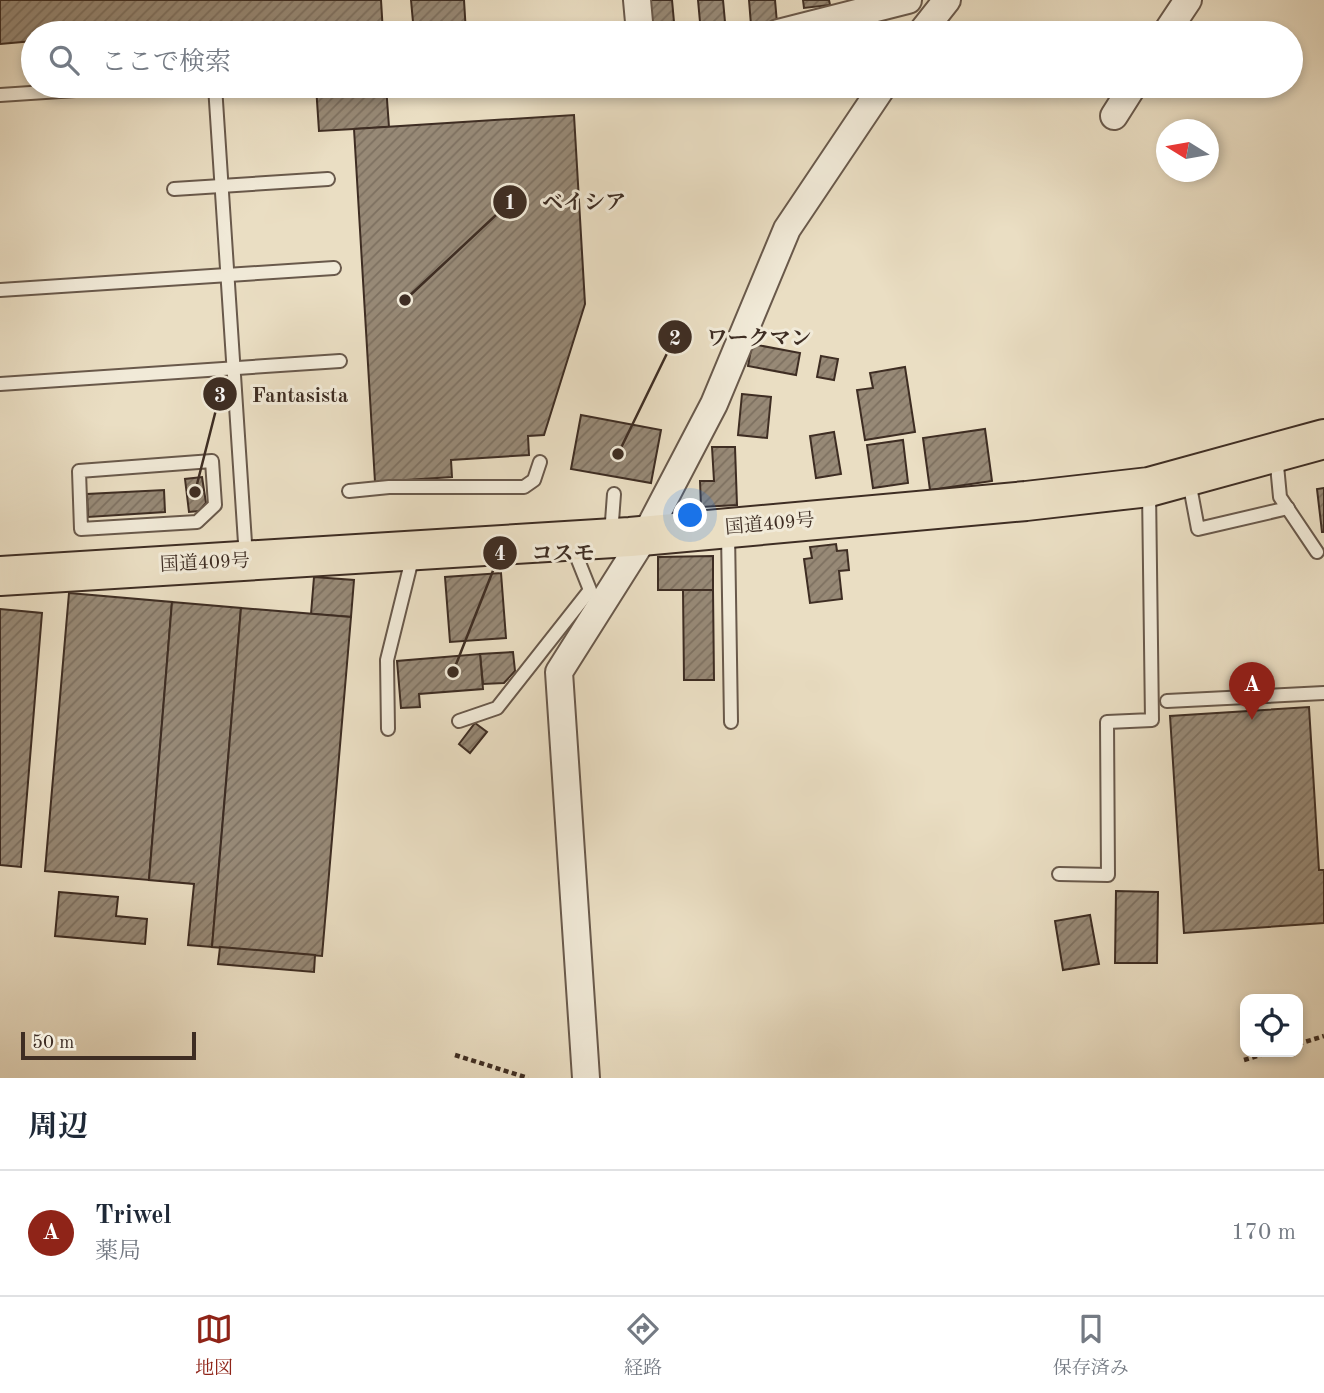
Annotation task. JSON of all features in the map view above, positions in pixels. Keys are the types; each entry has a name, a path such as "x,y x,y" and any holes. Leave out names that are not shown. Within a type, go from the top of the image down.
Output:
{"highway":[{"name":"国道409号","path":"0,576 628,537 1149,487 1324,439"}],"street":[{"path":"637,0 639,21"},
{"path":"825,21 908,0"},
{"path":"930,21 947,0"},
{"path":"1175,21 1188,0"},
{"path":"586,1078 559,672 628,537 714,404 787,229 875,98"},
{"path":"1114,116 1125,98"}],"lane":[{"path":"0,95 21,94"},
{"path":"216,98 246,562"},
{"path":"174,189 328,179"},
{"path":"0,290 334,268"},
{"path":"0,384 340,361"},
{"path":"1276,452 1280,497 1317,552"},
{"path":"212,461 215,505 197,522 81,529 79,471 192,463 212,461"},
{"path":"349,491 389,487 524,487 534,480 540,462"},
{"path":"1188,477 1198,529 1287,508"},
{"path":"1059,874 1108,875 1107,722 1152,720 1149,487"},
{"path":"614,494 628,537"},
{"path":"727,529 731,722"},
{"path":"459,721 497,708 590,590 570,541"},
{"path":"388,729 387,660 414,551"},
{"path":"1167,701 1324,693"}],"path":[{"path":"1303,1042 1324,1036"},
{"path":"455,1055 528,1078"},
{"path":"1244,1060 1254,1057"}],"building":[{"path":"0,0 381,0 382,21 21,21 21,42 0,44"},
{"path":"411,0 464,0 465,21 413,21"},
{"path":"644,0 672,0 674,21 646,21"},
{"path":"698,0 723,0 725,21 700,21"},
{"path":"749,0 775,0 777,21 751,21"},
{"path":"803,0 829,0 830,5 804,8"},
{"path":"317,98 387,98 389,127 319,131"},
{"path":"574,115 585,304 544,435 528,436 529,455 451,460 452,477 375,482 354,129"},
{"path":"752,344 800,353 796,375 748,366"},
{"path":"821,356 838,359 834,380 817,377"},
{"path":"905,367 915,432 865,440 857,390 873,388 870,373"},
{"path":"742,394 771,397 767,438 738,435"},
{"path":"581,415 661,430 651,483 571,469"},
{"path":"985,429 992,481 930,490 923,438"},
{"path":"834,432 841,474 816,478 810,436"},
{"path":"903,440 908,483 873,488 867,445"},
{"path":"712,447 735,447 737,505 701,507 700,481 714,481"},
{"path":"202,477 206,503 199,511 189,512 185,479"},
{"path":"1324,488 1324,532 1322,532 1317,489"},
{"path":"164,490 165,512 88,517 87,494"},
{"path":"836,544 837,551 847,550 849,570 839,571 842,599 810,603 804,559 812,558 810,547"},
{"path":"713,556 713,590 658,590 658,557"},
{"path":"501,573 506,638 450,642 445,577"},
{"path":"314,577 354,580 351,617 311,614"},
{"path":"683,590 713,590 714,680 684,680"},
{"path":"69,593 172,602 149,880 45,871"},
{"path":"172,602 241,608 212,947 188,945 194,884 149,880"},
{"path":"241,608 351,617 322,956 212,947"},
{"path":"0,609 42,613 21,867 0,865"},
{"path":"513,652 515,671 504,683 483,684 480,654"},
{"path":"480,654 483,689 419,694 420,707 401,708 397,661"},
{"path":"1309,707 1319,870 1324,870 1324,923 1184,933 1170,716"},
{"path":"475,723 487,732 470,753 459,744"},
{"path":"1116,891 1158,892 1157,963 1115,963"},
{"path":"59,892 118,897 116,916 147,919 145,944 55,936"},
{"path":"1090,915 1099,964 1063,970 1055,921"},
{"path":"220,947 315,955 314,972 218,964"}],"place":[{"name":"ベイシア","path":"405,300"},
{"name":"ワークマン","path":"618,454"},
{"name":"Fantasista","path":"195,492"},
{"name":"コスモ","path":"453,672"},
{"name":"Triwel","path":"1252,720"}]}
